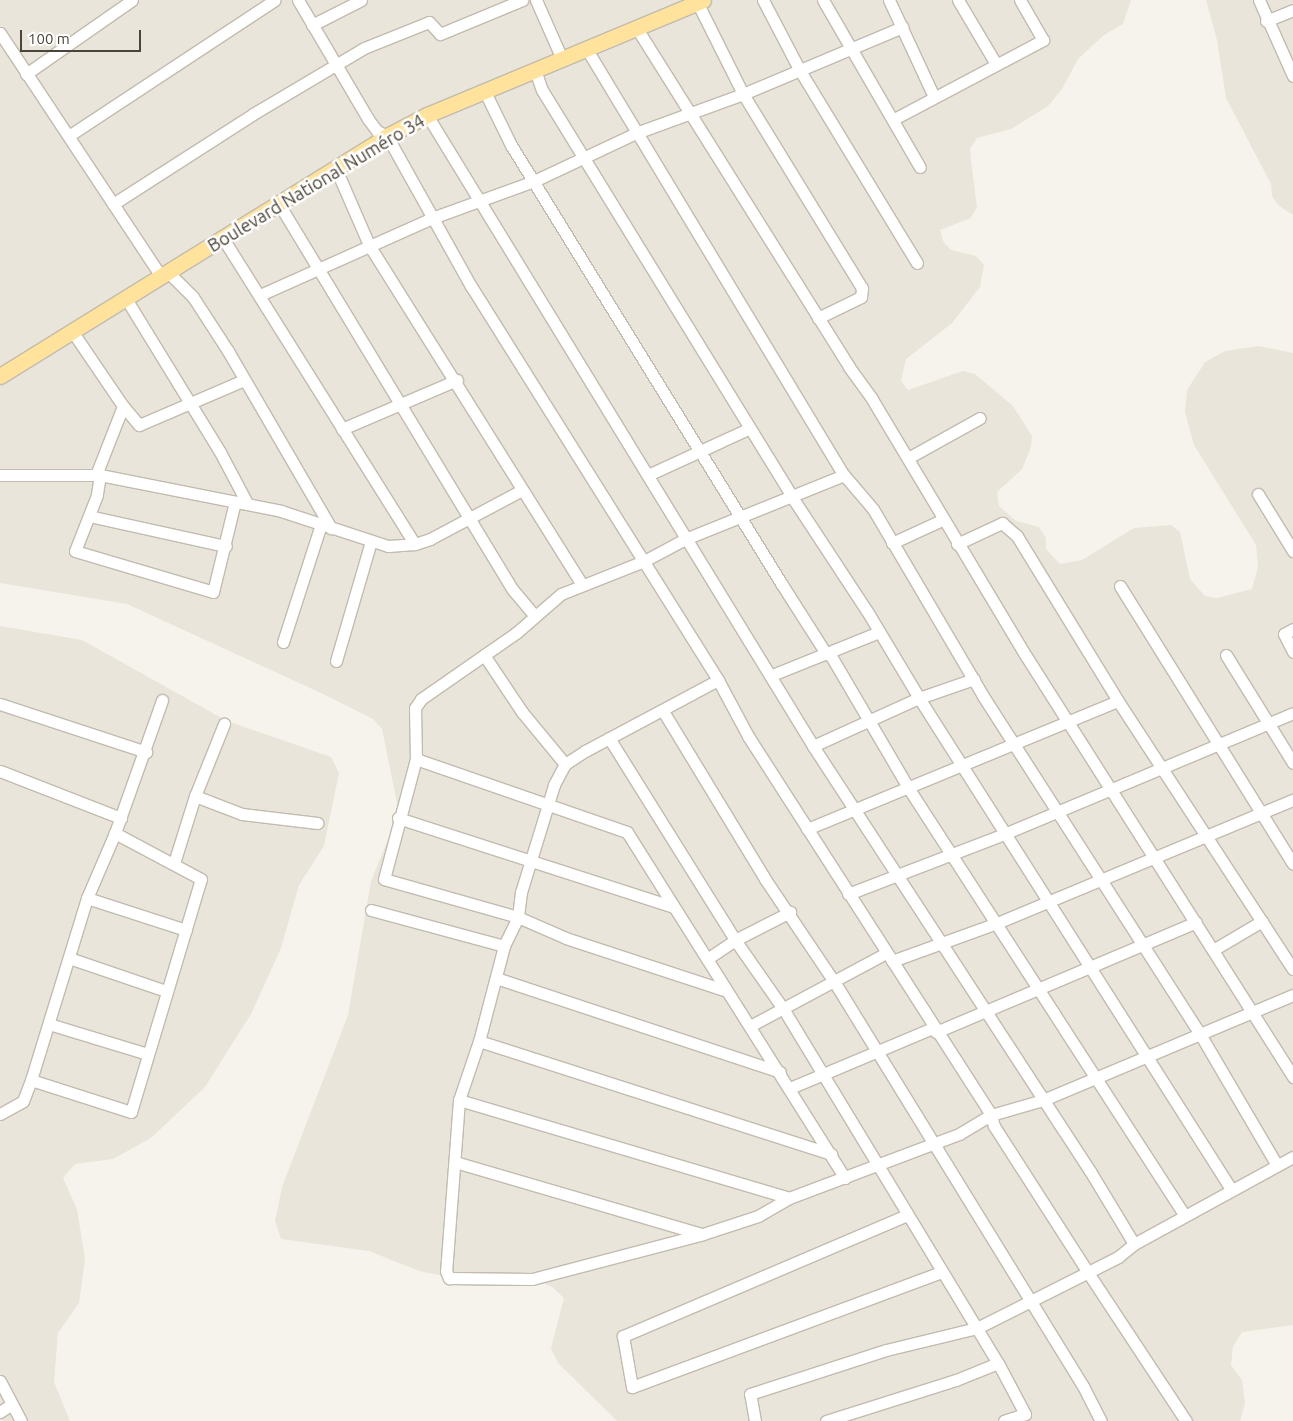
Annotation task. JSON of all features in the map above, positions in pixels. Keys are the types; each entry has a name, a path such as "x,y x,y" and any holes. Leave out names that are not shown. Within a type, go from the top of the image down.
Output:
{"main road":[{"name":"Boulevard National Numéro 34","path":"0,376 125,297 224,240 387,136 427,115 484,90 700,1"}],"street":[{"path":"26,74 132,0"},
{"path":"70,135 275,0"},
{"path":"298,0 368,119 377,131 387,136 432,218 578,460 718,680 748,736 991,1115 994,1126 1186,1421"},
{"path":"312,25 361,0"},
{"path":"113,204 252,114 364,48 429,22 440,34 522,0"},
{"path":"536,0 562,58"},
{"path":"763,0 799,69 917,263"},
{"path":"823,0 894,119 920,167"},
{"path":"889,0 934,97"},
{"path":"958,0 996,64"},
{"path":"894,119 1043,40 1020,0"},
{"path":"1258,0 1266,21 1293,76"},
{"path":"700,1 743,94 862,288 861,297 818,318"},
{"path":"1266,21 1293,10"},
{"path":"636,27 908,458 942,520 1066,721 1254,1012 1293,1077"},
{"path":"260,295 316,268 432,218 534,181 636,133 743,94 850,47 902,27"},
{"path":"0,33 26,74 70,135 113,204 165,274 193,297 244,380 326,526 283,642"},
{"path":"586,48 844,475 873,509 1056,813 1200,1034 1277,1165"},
{"path":"535,70 542,90 792,497 879,632 1004,834 1231,1189"},
{"path":"484,90 502,129 824,652 831,656 909,788 1036,987 1186,1216"},
{"path":"427,115 685,538 696,551 772,675 813,746 858,810 898,877 1134,1244"},
{"path":"336,169 369,245 457,380 522,490 581,583"},
{"path":"279,204 468,518 516,595 534,616"},
{"path":"224,240 415,544"},
{"path":"123,406 98,475 89,516 75,552 213,592 241,503 189,403 125,297"},
{"path":"72,331 123,406 139,426 244,380"},
{"path":"342,429 457,380"},
{"path":"908,458 980,418"},
{"path":"648,475 750,428"},
{"path":"0,475 98,475 241,503 326,526 388,546 415,544 522,490"},
{"path":"724,990 566,938 518,917 384,879 398,818 416,759 415,708 421,699 484,655 561,594 581,583 644,561 685,538 844,475"},
{"path":"1258,494 1293,551"},
{"path":"89,516 226,546"},
{"path":"892,543 942,520"},
{"path":"958,544 994,525 1007,525 1118,701 1163,767 1293,969"},
{"path":"336,661 371,541"},
{"path":"1120,586 1293,864"},
{"path":"1293,629 1284,634 1293,652"},
{"path":"772,675 824,652 879,632"},
{"path":"484,655 522,712 565,764"},
{"path":"1226,656 1293,763"},
{"path":"813,746 919,698 974,679"},
{"path":"718,680 609,738 565,764 548,804 521,892 518,917 504,946 479,1041 459,1100 446,1271 449,1278 532,1279 702,1234 758,1216 789,1198 845,1178 933,1142 959,1134 991,1115 1043,1100 1145,1055 1293,996"},
{"path":"0,1114 23,1100 31,1080 88,898 146,752 162,700"},
{"path":"807,829 858,810 962,767 1013,743 1118,701"},
{"path":"0,704 146,752"},
{"path":"662,711 765,879 790,912 835,983 1031,1301 1101,1421"},
{"path":"848,894 898,877 1056,813 1163,767 1219,746 1293,713"},
{"path":"174,863 195,796 224,724"},
{"path":"609,738 735,940 784,1010 823,1073 875,1165 998,1363 1025,1414 1004,1421"},
{"path":"416,759 627,832 653,869 673,907 688,925 724,990 780,1072 845,1178"},
{"path":"0,770 121,818"},
{"path":"195,796 242,814 317,824"},
{"path":"750,1026 889,957 996,923 1099,878 1154,858 1293,800"},
{"path":"398,818 673,907"},
{"path":"31,1080 131,1112 201,879 174,863 115,834"},
{"path":"88,898 186,930"},
{"path":"371,910 504,946"},
{"path":"707,959 735,940 790,912"},
{"path":"1213,950 1262,921"},
{"path":"790,1088 876,1051 984,1011 1036,987 1196,922"},
{"path":"69,958 166,991"},
{"path":"496,978 780,1072"},
{"path":"49,1024 148,1054"},
{"path":"479,1041 831,1154"},
{"path":"459,1100 789,1198"},
{"path":"755,1421 750,1394 894,1347 977,1328 1118,1257 1134,1244 1293,1156"},
{"path":"455,1162 702,1234"},
{"path":"907,1215 623,1336 632,1387 941,1272"},
{"path":"826,1421 956,1380 998,1363"},
{"path":"0,1381 21,1421"},
{"path":"0,1412 12,1404"}],"shaded area":[{"path":"0,0 1131,0 1123,24 1104,35 1078,59 1062,89 1048,106 1011,129 977,138 970,149 977,207 971,218 940,230 943,241 951,250 976,256 984,265 980,287 952,323 906,359 901,381 908,390 963,371 975,374 1013,406 1032,436 1031,447 1022,469 997,492 999,506 1016,521 1039,527 1046,538 1046,549 1060,564 1082,560 1134,528 1171,525 1180,532 1190,579 1205,596 1217,598 1252,589 1258,567 1256,545 1194,445 1185,412 1187,390 1205,362 1225,351 1259,346 1293,353 1293,1325 1242,1332 1233,1347 1231,1365 1242,1380 1245,1403 1240,1421 617,1421 558,1363 551,1348 564,1298 551,1286 517,1275 454,1278 419,1271 369,1251 281,1239 275,1221 282,1187 348,1015 371,881 399,813 382,729 373,719 323,694 127,604 0,583"},
{"path":"1206,0 1293,0 1293,215 1278,205 1272,196 1271,184 1226,98 1217,40"},
{"path":"0,626 82,640 227,721 331,757 339,773 324,846 299,885 281,948 251,1014 205,1087 151,1138 113,1159 75,1164 63,1178 77,1209 85,1259 79,1303 58,1333 54,1382 70,1421 0,1421"}]}
